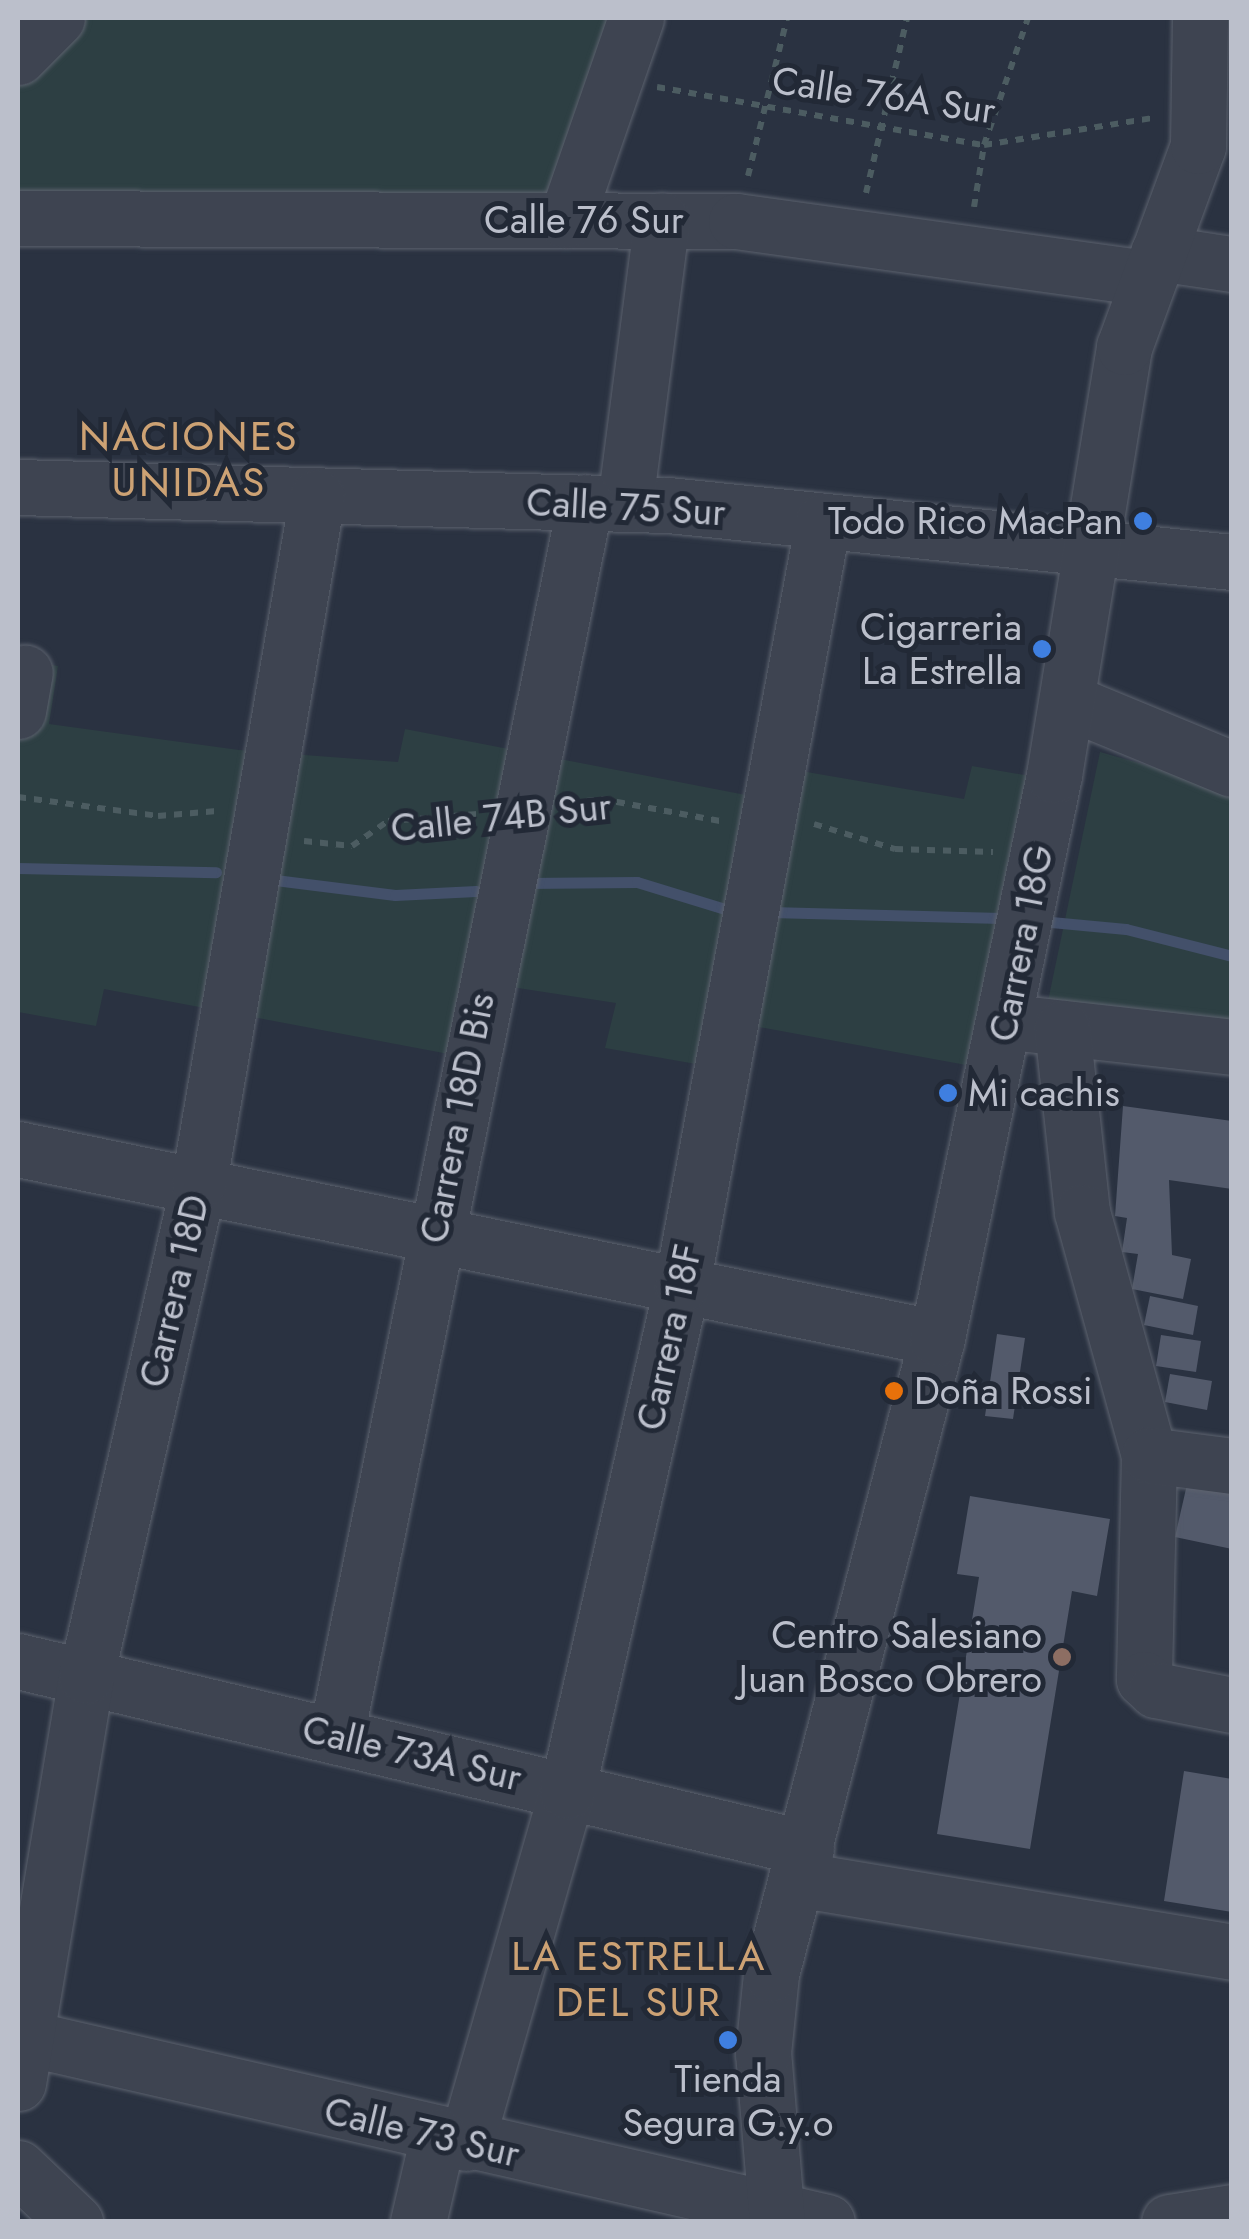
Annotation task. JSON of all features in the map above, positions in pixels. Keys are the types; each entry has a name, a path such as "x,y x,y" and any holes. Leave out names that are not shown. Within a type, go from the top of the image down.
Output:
{"street":[{"path":"18,57 57,18"},
{"path":"566,220 636,18"},
{"name":"Carrera 18G","path":"794,2218 764,2036 802,1863 937,1338 1006,1022 1067,701 1086,548 1152,265 1188,186 1204,110 1200,18"},
{"name":"Calle 76 Sur","path":"18,218 736,221 966,253 1152,265 1232,264"},
{"name":"Carrera 18D Bis","path":"336,1735 515,812 605,502 662,220"},
{"name":"Calle 75 Sur","path":"18,486 605,502 1232,562"},
{"name":"Carrera 18D","path":"19,2052 86,1676 199,1181 316,497"},
{"name":"Carrera 18F","path":"418,2222 452,2139 568,1791 682,1284 823,521"},
{"path":"1067,701 1232,769"},
{"path":"1006,1022 1232,1047"},
{"path":"1062,1028 1082,1212 1149,1455 1144,1678 1156,1690 1232,1705"},
{"path":"18,1149 199,1181 937,1338"},
{"path":"1149,1455 1232,1466"},
{"name":"Calle 73A Sur","path":"18,1662 568,1791 802,1863 1232,1952"},
{"name":"Calle 73 Sur","path":"19,2052 452,2139 794,2218"},
{"path":"18,2168 74,2222"},
{"path":"1170,2222 1232,2212"}],"path":[{"path":"736,221 787,18"},
{"path":"855,238 907,18"},
{"path":"966,253 984,144 1028,18"},
{"name":"Calle 76A Sur","path":"616,79 984,144 1204,110"},
{"name":"Calle 74B Sur","path":"18,798 158,816 261,822 352,846 388,821 515,812 601,799 729,822 772,811 894,849 1039,853"}],"shaded area":[{"path":"18,18 607,18 557,205 18,199"},
{"path":"18,659 58,666 49,724 239,750 398,762 405,729 787,803 795,770 964,799 972,766 1030,776 966,1065 759,1027 747,1073 605,1048 616,1003 504,986 491,1062 104,989 96,1026 18,1012"},
{"path":"1100,752 1231,789 1231,1025 1048,1001"}],"building":[{"path":"1123,1106 1232,1121 1232,1189 1169,1180 1172,1255 1191,1259 1183,1299 1132,1289 1138,1254 1122,1252 1127,1218 1115,1216"},
{"path":"1150,1296 1198,1306 1193,1335 1144,1325"},
{"path":"997,1334 1025,1338 1013,1419 985,1416"},
{"path":"1161,1335 1201,1341 1196,1372 1156,1366"},
{"path":"1170,1374 1212,1381 1207,1410 1165,1402"},
{"path":"1188,1480 1232,1490 1232,1549 1175,1537"},
{"path":"970,1496 1110,1519 1097,1596 1072,1591 1030,1849 937,1834 979,1577 957,1574"},
{"path":"1184,1771 1232,1779 1232,1912 1164,1901"}],"waterway":[{"path":"18,868 216,872"},
{"path":"267,879 395,895 476,891"},
{"path":"525,883 637,882 725,909"},
{"path":"770,912 1001,918"},
{"path":"1051,922 1126,929 1232,956"}],"place":[{"name":"Todo Rico MacPan","path":"1143,521"},
{"name":"Cigarreria La Estrella","path":"1042,649"},
{"name":"Mi cachis","path":"948,1093"},
{"name":"Doña Rossi","path":"894,1391"},
{"name":"Centro Salesiano Juan Bosco Obrero","path":"1062,1657"},
{"name":"Tienda Segura G.y.o","path":"728,2040"}],"district":[{"name":"NACIONES UNIDAS","path":"189,459"},
{"name":"LA ESTRELLA DEL SUR","path":"639,1979"}]}
